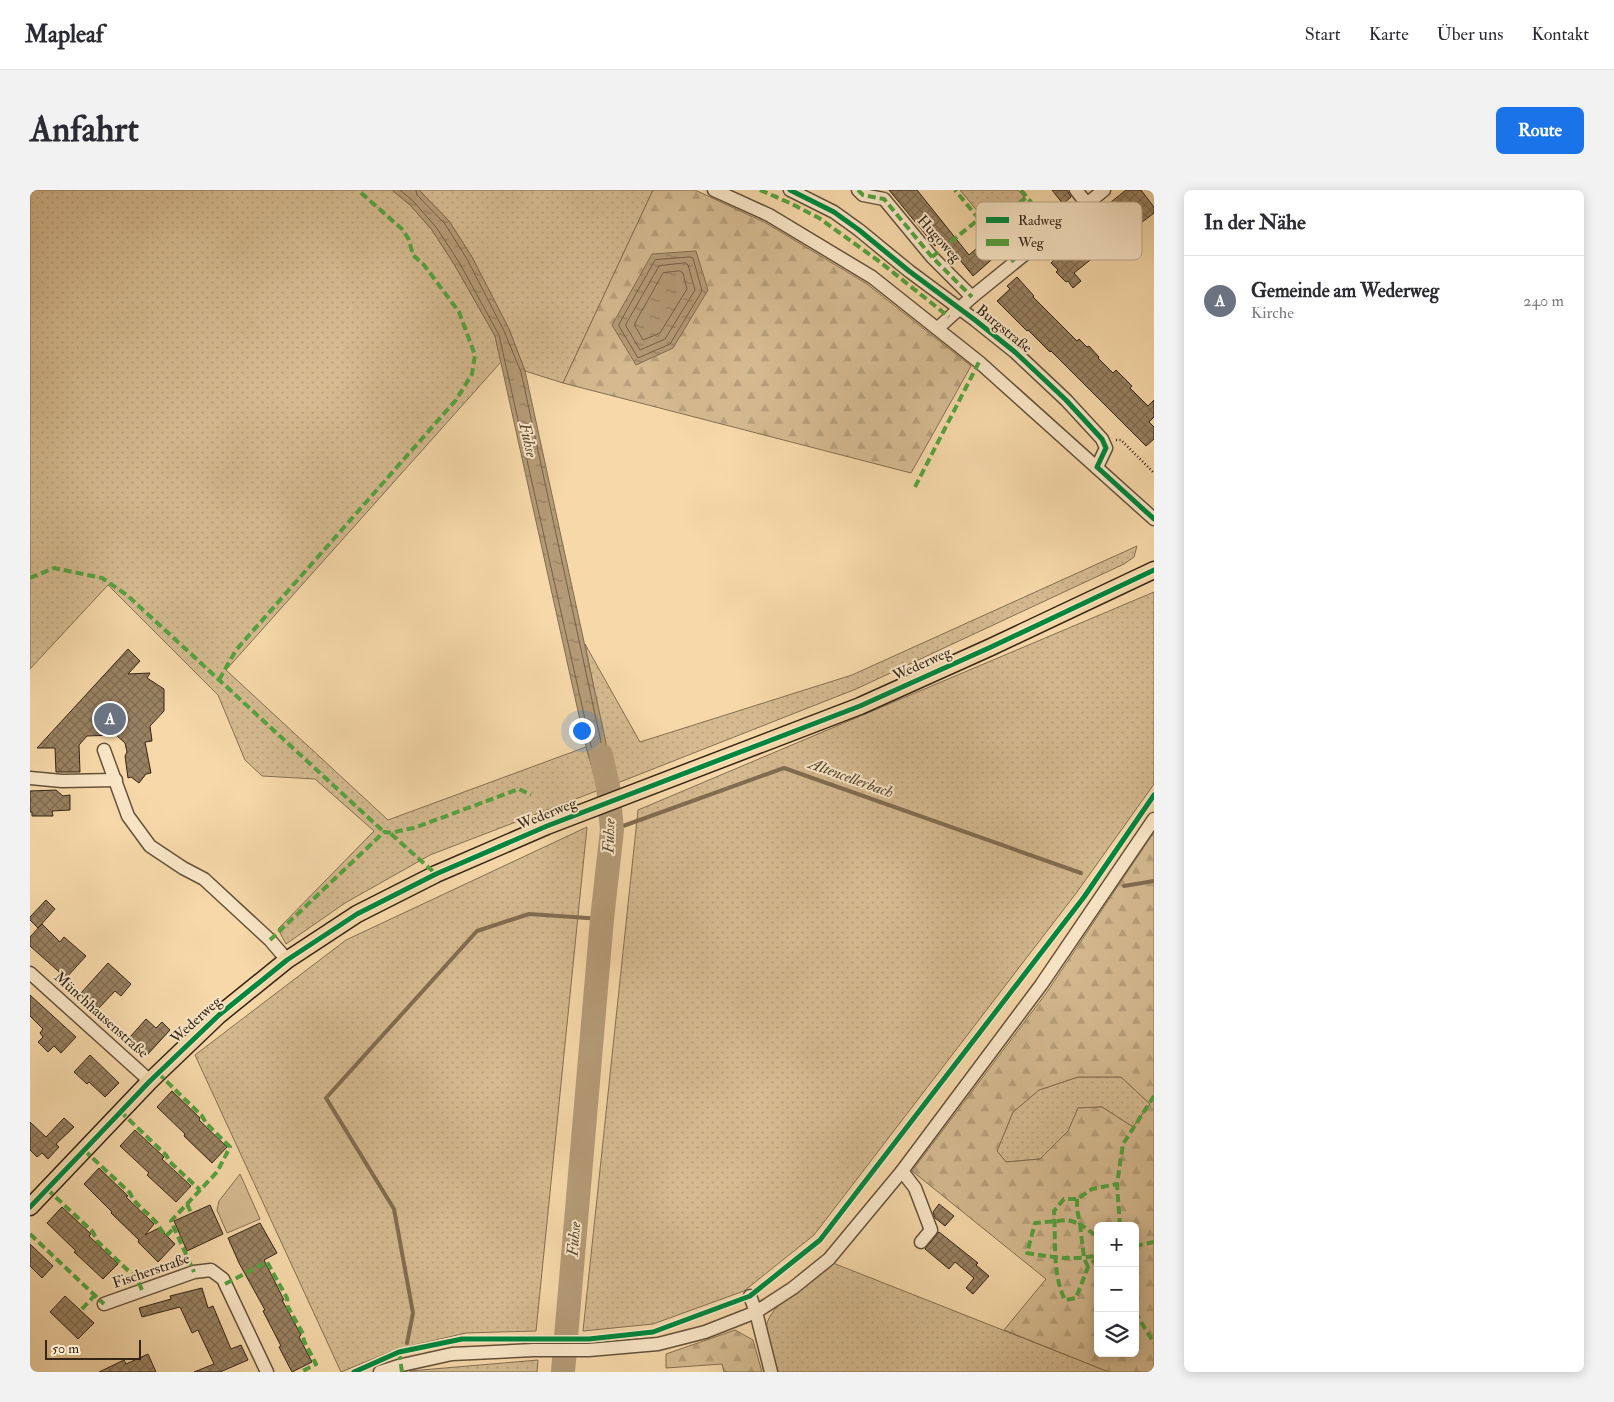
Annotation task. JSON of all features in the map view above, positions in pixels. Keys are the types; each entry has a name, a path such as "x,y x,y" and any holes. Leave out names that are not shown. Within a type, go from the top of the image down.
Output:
{"main road":[{"name":"Wederweg","path":"30,1207 150,1081 219,1015 287,960 357,914 436,874 547,826 860,706 1154,570"}],"street":[{"path":"714,190 769,215 872,276 979,362 1154,519"},
{"name":"Burgstraße","path":"790,190 840,217 859,230 1015,352 1066,400 1102,438"},
{"name":"Hugoweg","path":"858,190 863,195 884,200 932,257 972,296"},
{"path":"1076,190 1085,202"},
{"path":"1089,202 1104,190"},
{"path":"938,328 972,296 1017,260"},
{"path":"1097,467 1106,448 1102,438"},
{"path":"104,750 128,816 150,846 183,868 204,879 270,940 287,960"},
{"path":"30,778 62,781 116,780"},
{"path":"380,1372 402,1364 452,1354 534,1350 589,1350 658,1344 705,1332 756,1312 793,1288 829,1259 902,1171 1042,985 1154,819"},
{"name":"Münchhausenstraße","path":"30,973 150,1081"},
{"path":"902,1171 915,1188 931,1230 921,1242"},
{"name":"Fischerstraße","path":"104,1304 194,1272 211,1270 223,1279 267,1372"},
{"path":"750,1296 756,1312 771,1372"}],"path":[{"path":"1102,438 1121,440 1154,473"}],"green space":[{"path":"30,190 392,190 410,205 432,230 454,264 495,336 501,362 226,670 388,820 586,747 599,790 430,855 345,903 286,944 278,929 374,831 315,779 262,776 245,760 218,695 108,585 30,669"},
{"path":"419,190 653,190 563,383 525,371 509,329 472,257 449,221"},
{"path":"653,190 695,190 766,223 867,284 971,366 911,473 563,383"},
{"path":"960,190 1018,190 1024,197 1018,202 976,202 976,209"},
{"path":"1137,546 1134,557 1124,564 856,689 615,784 585,644 640,742 852,675"},
{"path":"1154,592 1154,784 1077,892 814,1235 744,1291 653,1324 583,1331 638,810"},
{"path":"587,827 536,1331 466,1333 397,1349 341,1372 195,1055 346,940"},
{"path":"1154,832 1154,1372 1109,1372 1004,1330 1046,1279 912,1171 1047,992","holes":["1078,1077 1121,1077 1150,1104 1133,1127 1102,1107 1078,1108 1068,1131 1040,1159 1006,1162 997,1151 1013,1112 1039,1090"]},
{"path":"1078,1077 1121,1077 1150,1104 1133,1127 1102,1107 1078,1108 1068,1132 1040,1159 1006,1162 997,1151 1013,1112 1039,1090"},
{"path":"240,1174 260,1219 227,1233 217,1210 219,1201"},
{"path":"833,1263 1109,1372 777,1372 766,1328 771,1315 786,1298"},
{"path":"735,1330 753,1340 762,1372 724,1372 722,1364 666,1368 666,1354"},
{"path":"538,1360 537,1372 410,1372 410,1371"}],"water":[{"path":"392,190 419,190 449,221 472,257 509,329 525,371 615,784 599,790 586,747 495,336 454,264 432,230 410,205"},
{"path":"696,251 708,290 673,348 636,365 612,325 652,254"}],"building":[{"path":"889,190 917,190 969,255 976,249 976,260 991,260 973,276 943,239 935,246"},
{"path":"1052,190 1067,190 1071,197 1065,202 1061,202"},
{"path":"1126,190 1141,190 1154,207 1154,213 1142,222 1142,202 1111,202"},
{"path":"1054,260 1090,260 1074,273 1081,281 1073,288 1068,281 1066,282 1056,272 1058,270 1051,263"},
{"path":"1017,277 1033,297 1077,341 1079,339 1087,347 1089,346 1113,373 1116,370 1148,406 1154,400 1154,417 1149,422 1154,427 1154,439 1146,446 1051,351 1027,331 997,301 1010,289 1007,286"},
{"path":"128,649 140,661 128,674 150,673 147,678 164,689 164,711 150,726 152,741 145,742 151,773 146,774 139,783 131,777 128,778 125,743 116,735 87,736 79,745 80,772 56,772 55,748 37,748"},
{"path":"56,790 63,796 70,795 70,810 52,811 53,816 32,816 32,812 30,812 30,791"},
{"path":"46,900 55,909 38,928 30,920 30,917"},
{"path":"42,924 60,942 64,937 86,956 66,978 30,946 30,937"},
{"path":"108,963 131,984 121,996 115,991 98,1009 81,993"},
{"path":"30,995 76,1037 61,1053 54,1046 48,1052 38,1042 43,1037 40,1033 43,1029 30,1016"},
{"path":"146,1019 156,1028 162,1022 170,1030 148,1054 130,1037"},
{"path":"90,1055 119,1083 105,1097 89,1082 87,1084 74,1072"},
{"path":"172,1091 227,1147 212,1163 157,1107"},
{"path":"64,1118 74,1127 56,1144 59,1147 48,1159 42,1153 37,1157 30,1150 30,1122 46,1137"},
{"path":"135,1130 191,1186 176,1202 120,1146"},
{"path":"99,1168 154,1224 145,1235 159,1228 175,1244 158,1262 84,1184"},
{"path":"939,1204 954,1216 945,1226 935,1218 933,1212"},
{"path":"210,1205 223,1234 187,1251 174,1221"},
{"path":"62,1207 91,1234 89,1236 118,1264 103,1279 47,1223"},
{"path":"260,1223 277,1253 264,1260 284,1300 282,1300 301,1335 299,1337 312,1362 292,1372 263,1311 265,1310 239,1263 228,1238"},
{"path":"939,1232 978,1263 976,1265 989,1276 973,1294 966,1288 974,1278 955,1262 949,1269 925,1249"},
{"path":"30,1244 53,1266 42,1278 30,1266"},
{"path":"202,1288 208,1308 213,1306 231,1349 241,1345 248,1360 220,1372 194,1372 214,1364 198,1330 192,1333 180,1307 142,1317 139,1308 171,1299 170,1296"},
{"path":"65,1296 94,1323 78,1339 50,1312"},
{"path":"148,1354 156,1372 99,1372 124,1360 126,1364"}],"waterway":[{"name":"Fuhse","path":"563,1372 602,919 612,830 608,787 601,755"},
{"name":"Altencellerbach","path":"612,830 784,768 1081,873"},
{"name":"Altencellerbach","path":"1124,886 1154,881"},
{"path":"407,1343 413,1313 394,1209 326,1098 477,931 529,914 602,919"}],"marked path":[{"path":"219,680 236,650 456,400 472,374 475,355 459,312 424,265 413,255 409,240 403,230 358,190"},
{"path":"760,190 819,218 880,262 949,317"},
{"path":"858,190 863,195 884,199 932,257 972,297"},
{"path":"955,190 976,215"},
{"path":"1021,190 1031,202"},
{"path":"1021,202 1027,197"},
{"path":"932,257 976,221"},
{"path":"915,487 979,362"},
{"path":"30,578 54,568 102,578 127,595 384,832"},
{"path":"270,940 384,832 414,828 519,789 531,795"},
{"path":"391,834 436,874"},
{"path":"158,1073 202,1116 206,1123 230,1147 217,1172 171,1221 194,1272"},
{"path":"1120,1222 1117,1184 1123,1144 1154,1096"},
{"path":"120,1111 200,1190"},
{"path":"84,1150 130,1193 166,1236 174,1228"},
{"path":"1094,1262 1088,1267 1076,1298 1065,1300 1056,1268 1054,1211 1064,1199 1077,1199 1092,1189 1117,1184"},
{"path":"47,1189 93,1232 97,1241 137,1279 142,1290"},
{"path":"1077,1199 1080,1224 1094,1234"},
{"path":"187,1204 192,1215"},
{"path":"1068,1220 1080,1224 1084,1258 1054,1257 1027,1253 1035,1223 1068,1220"},
{"path":"30,1234 104,1304"},
{"path":"1139,1245 1154,1242"},
{"path":"1084,1258 1094,1256"},
{"path":"1084,1258 1088,1267"},
{"path":"225,1284 267,1262 287,1298 288,1307 303,1334 304,1341 316,1364 301,1372"},
{"path":"82,1309 95,1295"},
{"path":"1139,1319 1154,1343"},
{"path":"399,1352 402,1372"}],"cycle path":[{"path":"790,190 834,212 1015,352 1066,400 1102,439 1106,448 1097,467 1154,519"},
{"path":"30,1207 150,1081 219,1015 287,960 357,914 436,874 547,826 860,706 1154,570"},
{"path":"354,1372 399,1352 462,1339 589,1339 653,1332 750,1296 820,1240 1084,897 1154,795"}],"place":[{"name":"Gemeinde am Wederweg","path":"110,719"}]}
